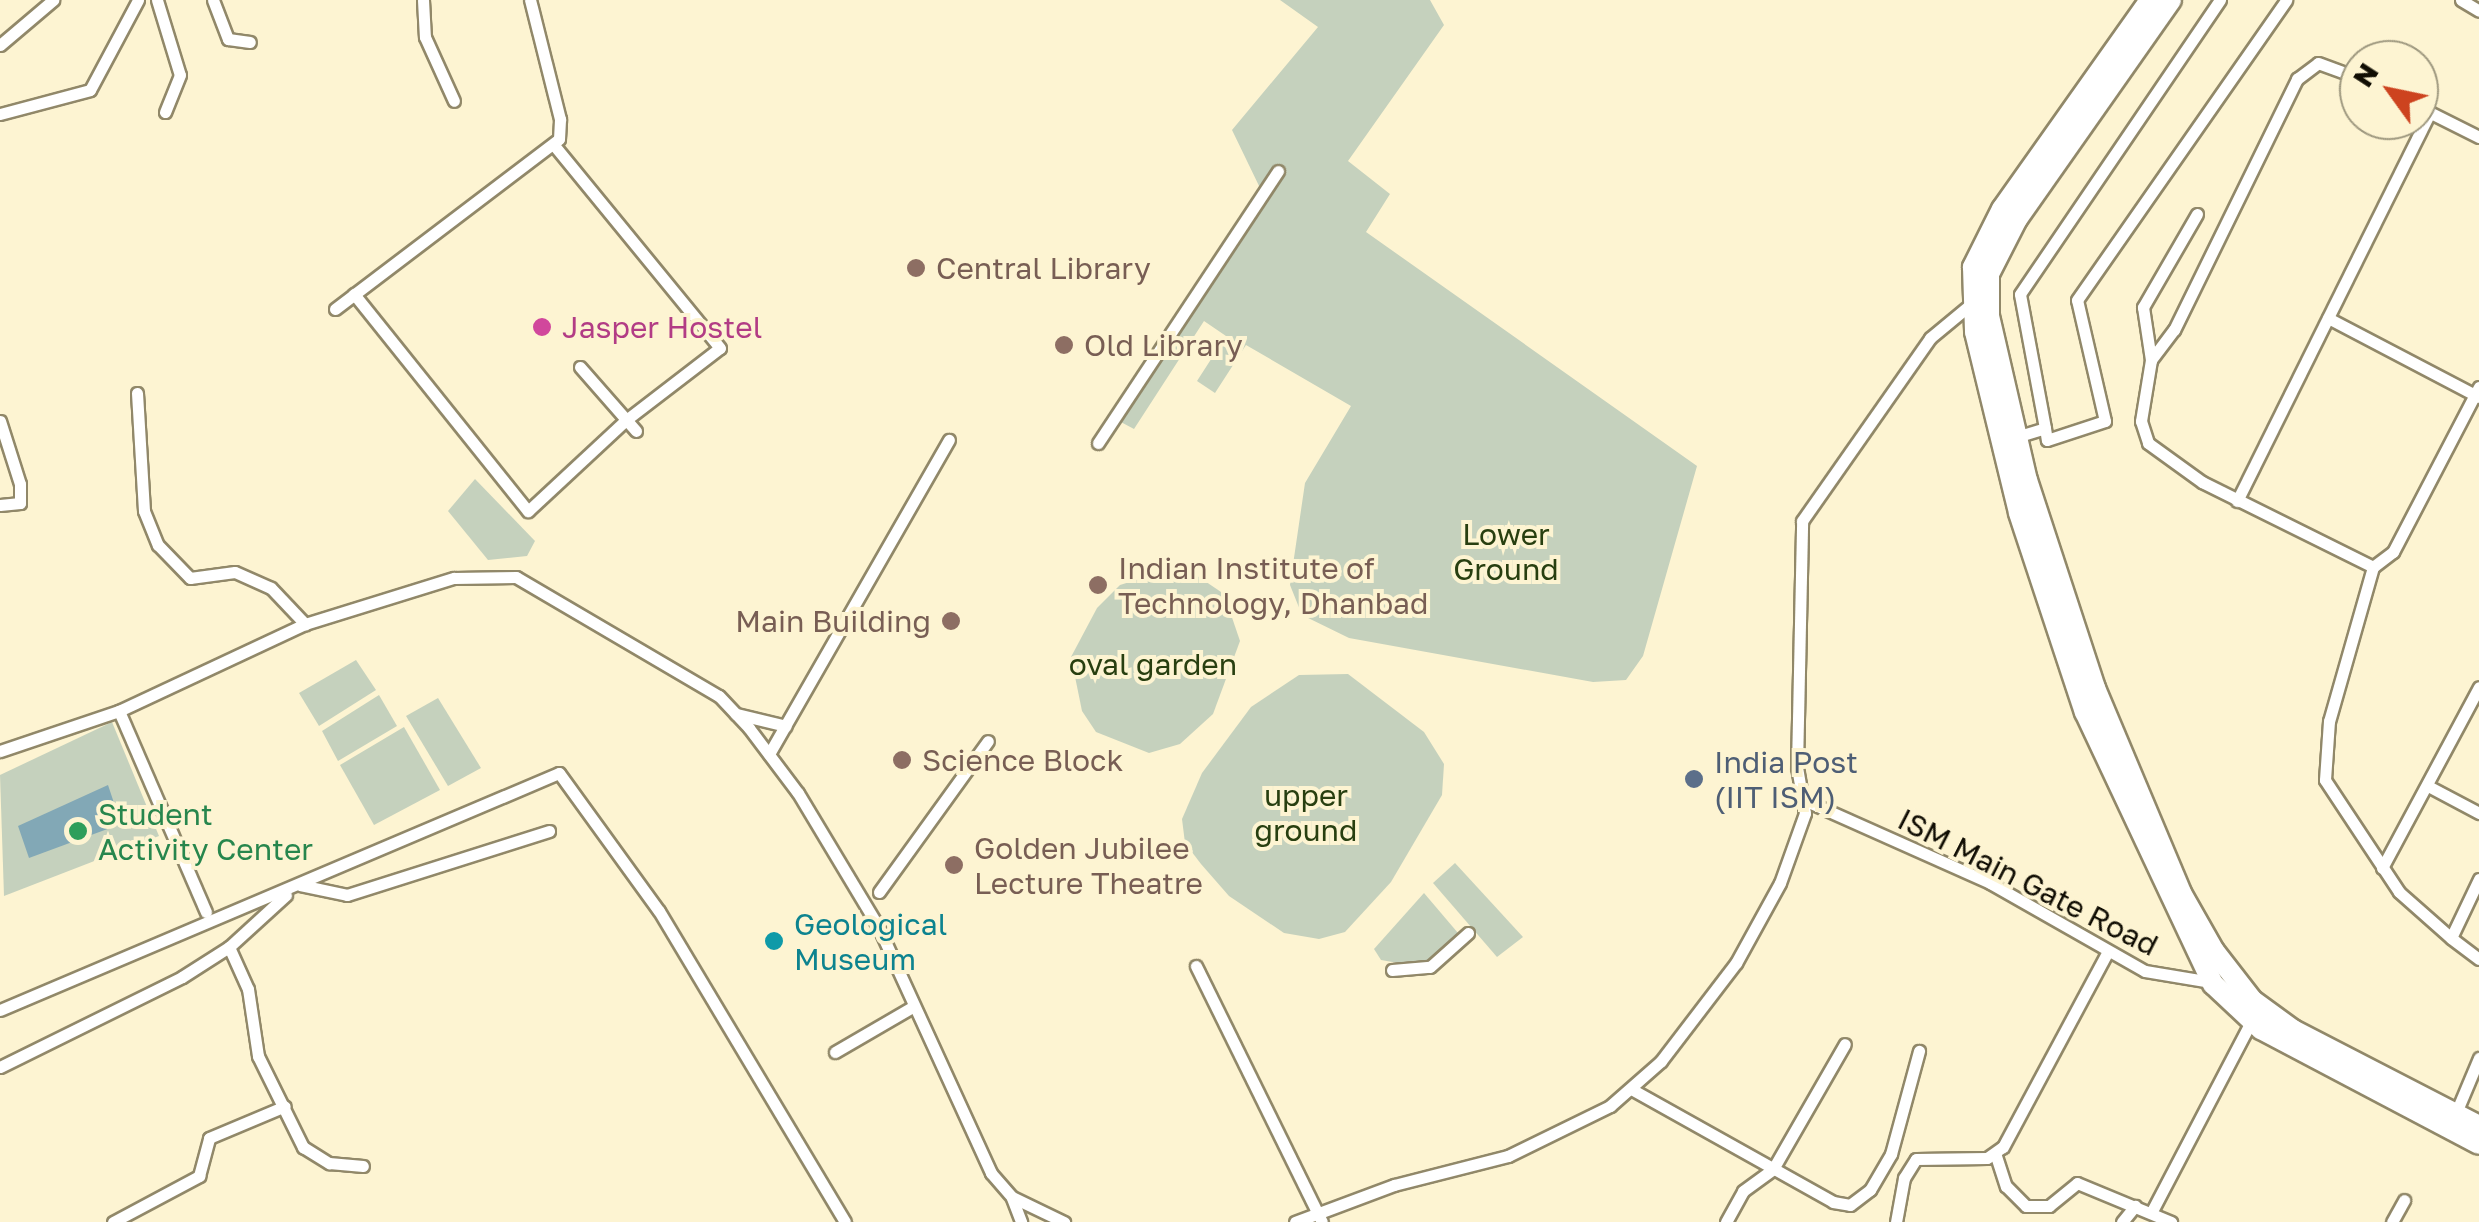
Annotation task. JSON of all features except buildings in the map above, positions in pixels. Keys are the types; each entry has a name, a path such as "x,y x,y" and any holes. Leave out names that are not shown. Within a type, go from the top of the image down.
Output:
{"highway":[{"path":"2150,0 2002,209 1973,267 1970,304 2003,456 2072,678 2131,820 2251,1022 2479,1144"},
{"path":"2170,0 1994,261 1989,316 2016,437 2095,688 2181,892 2224,981 2294,1030 2479,1126"}],"street":[{"path":"0,45 53,0"},
{"path":"0,114 90,90 138,0"},
{"path":"157,0 180,75 165,112"},
{"path":"213,0 228,40 250,42"},
{"path":"423,0 429,48 454,101"},
{"path":"335,309 554,144 560,119 530,0"},
{"path":"2220,0 2020,294 2047,440 2105,421 2077,300 2286,0"},
{"path":"2461,0 2479,11"},
{"path":"2151,360 2174,330 2297,79 2318,63 2339,71"},
{"path":"2439,117 2479,136"},
{"path":"2237,500 2411,140"},
{"path":"354,294 528,511 626,420 720,348 554,144"},
{"path":"1098,443 1278,172"},
{"path":"2197,214 2143,306 2151,360 2140,422 2148,442 2237,500 2373,567"},
{"path":"1296,1222 1321,1218 1394,1186 1508,1156 1633,1090 1736,963 1780,884 1800,834 1804,800 1797,767 1802,520 1930,338 1970,304"},
{"path":"2328,318 2478,393 2392,552 2373,567 2324,759 2328,792 2382,868 2414,909 2479,959"},
{"path":"580,367 636,431"},
{"path":"136,392 144,511 158,545 190,578 236,572 271,588 306,624"},
{"path":"0,421 20,484 20,502 0,505"},
{"path":"2016,437 2045,428"},
{"path":"770,754 949,440"},
{"path":"0,751 118,710 306,624 454,578 516,577 719,696 770,754 878,926 991,1173 1012,1198 1021,1222"},
{"path":"2382,868 2479,687"},
{"path":"118,710 206,912"},
{"path":"736,714 786,726"},
{"path":"880,892 988,742"},
{"path":"0,1010 297,887 559,772 659,911 846,1222"},
{"path":"2428,786 2479,814"},
{"name":"ISM Main Gate Road","path":"1804,800 1990,883 2107,953 2160,978 2224,981"},
{"path":"297,887 347,895 549,831"},
{"path":"2451,938 2479,879"},
{"path":"0,1067 229,948 297,887"},
{"path":"1392,970 1430,966 1468,933"},
{"path":"229,948 248,990 258,1056 303,1147 316,1157 345,1168 363,1166"},
{"path":"1996,1156 2107,953"},
{"path":"1196,966 1321,1218"},
{"path":"836,1052 914,1006"},
{"path":"2151,1214 2251,1022"},
{"path":"1726,1222 1743,1191 1773,1169 1844,1044"},
{"path":"1633,1090 1833,1202 1860,1202 1891,1154 1919,1051"},
{"path":"2455,1114 2479,1058"},
{"path":"114,1222 199,1176 209,1138 284,1106"},
{"path":"1996,1156 2014,1198 2026,1206 2049,1206"},
{"path":"1896,1222 1904,1178 1916,1158 1996,1156"},
{"path":"2038,1222 2049,1206 2078,1183 2171,1222"},
{"path":"1012,1198 1064,1222"},
{"path":"2392,1222 2404,1200"},
{"path":"2122,1222 2135,1206"}],"green space":[{"name":"Lower Ground","path":"1280,0 1430,0 1444,25 1348,161 1390,194 1366,232 1697,466 1643,656 1626,680 1593,682 1349,638 1302,615 1290,585 1305,483 1351,406 1246,345 1215,393 1197,381 1226,336 1204,321 1134,429 1117,420 1261,190 1232,130 1318,27"},
{"path":"475,479 535,541 527,556 488,560 448,511"},
{"name":"oval garden","path":"1168,570 1190,571 1224,594 1240,641 1213,714 1180,744 1149,753 1096,732 1082,711 1071,657 1097,608 1120,585"},
{"path":"356,660 376,690 319,726 299,693"},
{"name":"upper ground","path":"1348,674 1424,732 1444,764 1442,795 1391,882 1345,932 1319,939 1284,933 1229,896 1185,843 1182,819 1202,773 1251,707 1299,675"},
{"path":"379,695 397,726 338,761 322,731"},
{"path":"438,698 481,768 448,786 406,716"},
{"path":"112,722 159,836 4,896 0,775"},
{"path":"404,727 440,790 374,825 340,765"},
{"path":"1455,863 1523,937 1497,957 1433,883"},
{"path":"1424,893 1458,933 1421,967 1381,960 1374,949"}],"water":[{"path":"108,785 121,824 29,858 18,826"}],"place":[{"name":"Central Library","path":"916,268"},
{"name":"Jasper Hostel","path":"542,327"},
{"name":"Old Library","path":"1064,345"},
{"name":"Indian Institute of Technology, Dhanbad","path":"1098,585"},
{"name":"Main Building","path":"951,621"},
{"name":"Science Block","path":"902,760"},
{"name":"India Post (IIT ISM)","path":"1694,779"},
{"name":"Student Activity Center","path":"78,831"},
{"name":"Golden Jubilee Lecture Theatre","path":"954,865"},
{"name":"Geological Museum","path":"774,941"}]}
